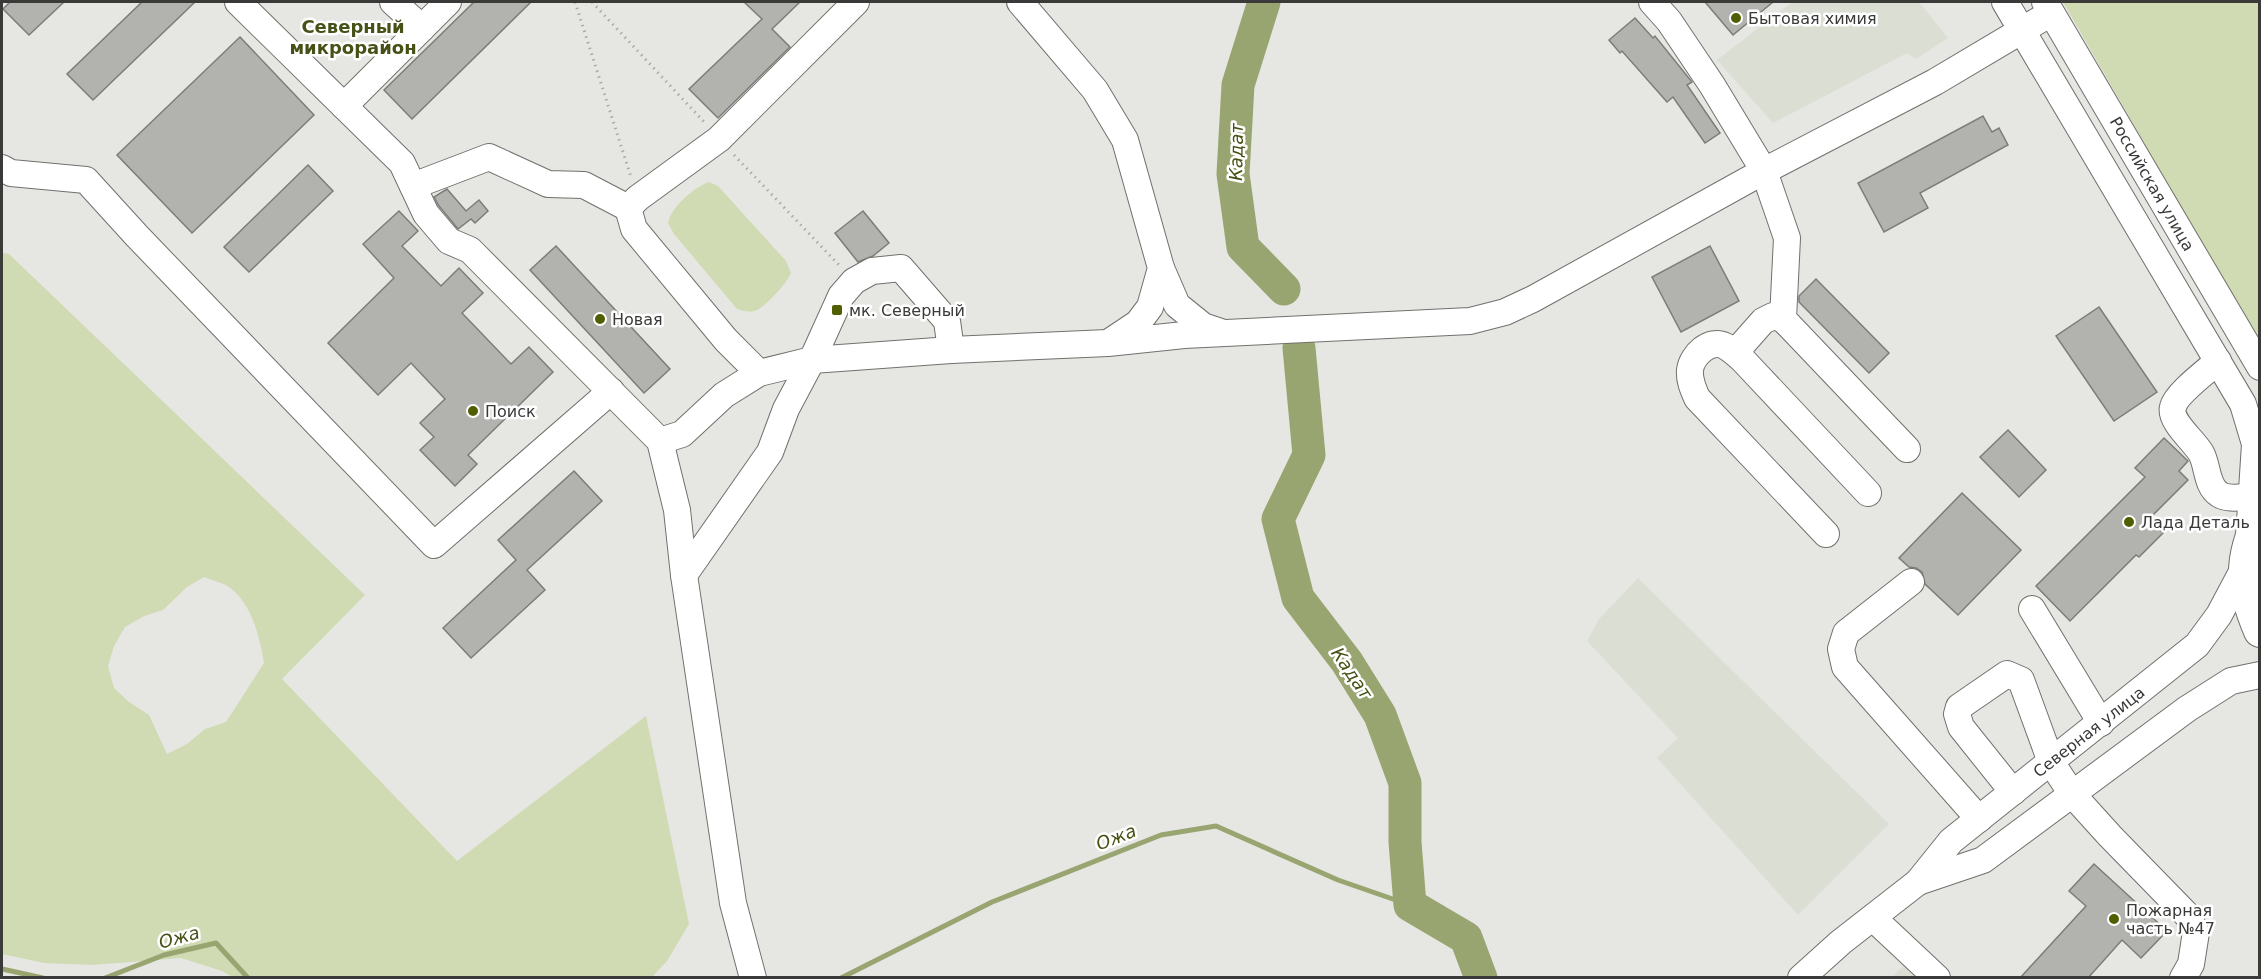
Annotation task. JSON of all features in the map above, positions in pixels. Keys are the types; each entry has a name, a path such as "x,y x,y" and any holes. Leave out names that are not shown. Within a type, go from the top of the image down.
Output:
{"main road":[{"path":"2251,530 2247,602 2259,631"}],"street":[{"path":"238,2 402,163 426,214 449,241 470,249 660,441 677,510 684,574 734,903 753,978"},
{"path":"393,2 422,28"},
{"path":"344,106 448,2"},
{"path":"633,203 719,139 856,2"},
{"path":"1020,2 1095,90 1125,140 1161,268 1177,305 1203,326 1224,334"},
{"path":"1652,2 1669,21 1712,85 1764,171 1787,238 1783,319"},
{"path":"2005,2 2243,404 2255,444 2251,530"},
{"path":"660,441 682,434 724,395 759,373 812,360 1470,321 1505,312 1533,299 1764,171 1935,82 2022,31 2048,7"},
{"name":"Российская улица","path":"2048,7 2259,367"},
{"path":"413,186 489,157 548,184 584,184 633,203"},
{"path":"2,168 11,172 86,180 434,545 610,391"},
{"path":"633,203 634,229 726,340 759,373"},
{"path":"684,574 770,452 786,409 842,296 854,281 872,271 901,268 947,321 951,350"},
{"path":"1108,343 1138,323 1150,307 1161,268"},
{"path":"1741,358 1740,347 1763,321 1773,316 1783,319 1907,449"},
{"path":"1826,534 1697,398 1692,386 1690,369 1702,350 1716,343 1725,346 1741,358 1868,493"},
{"path":"2217,361 2177,400 2172,408 2174,418 2201,453 2216,492 2251,530"},
{"name":"Северная улица","path":"1810,975 1918,882 1951,841 2197,645 2218,615 2251,530"},
{"path":"1911,582 1846,633 1841,649 1845,667 1979,819"},
{"path":"2032,609 2101,723"},
{"path":"2013,792 1961,727 1957,714 1959,707 2007,674 2021,680 2051,762 2072,794 2188,916 2196,932 2191,964 2183,978"},
{"name":"Северная улица","path":"1918,882 1983,860 2187,709 2231,681 2259,675"},
{"path":"1874,918 1937,978"}],"path":[{"path":"575,2 633,203"}],"shaded area":[{"path":"1792,2 1919,2 1948,38 1916,59 1907,53 1773,123 1717,60"},
{"path":"1638,578 1889,824 1798,915 1657,758 1678,738 1587,641 1599,619"},
{"path":"1912,959 1930,978 1892,978 1895,974"}],"green space":[{"path":"2063,2 2259,2 2259,342"},
{"path":"709,182 718,186 786,261 791,273 766,304 757,310 749,312 737,309 674,234 668,223 674,210 684,198"},
{"path":"2,253 9,254 365,595 282,679 457,861 646,716 689,924 667,961 652,977 234,978 222,971 181,958 92,965 44,963 2,954","holes":["204,577 226,585 242,600 257,631 264,663 226,722 205,729 187,744 167,754 149,715 129,702 114,688 108,666 114,646 125,627 144,616 163,610 187,587"]}],"building":[{"path":"10,2 64,2 29,35 3,9"},
{"path":"142,2 195,2 93,100 67,74"},
{"path":"474,2 531,2 412,119 384,90"},
{"path":"744,2 800,2 772,29 790,47 718,118 689,89 762,19"},
{"name":"Бытовая химия","path":"1705,2 1773,2 1733,35"},
{"path":"1635,18 1653,38 1655,36 1692,82 1687,85 1720,133 1705,143 1673,97 1667,102 1622,51 1620,53 1609,40"},
{"path":"240,37 314,115 192,233 117,155"},
{"path":"1983,116 1992,132 1999,128 2008,145 1920,193 1928,208 1884,232 1858,183"},
{"path":"308,165 333,191 249,272 224,247"},
{"path":"447,189 466,211 479,200 488,211 475,223 471,219 458,229 434,197"},
{"path":"399,211 418,231 402,246 441,286 459,268 483,293 462,313 511,364 529,347 553,372 468,455 477,464 455,486 420,450 434,437 420,423 445,399 411,363 378,395 328,343 394,278 363,244"},
{"path":"863,211 889,243 873,256 858,262 835,233"},
{"name":"Новая","path":"556,246 670,369 644,393 530,270"},
{"path":"1710,246 1739,301 1681,332 1652,277"},
{"path":"1816,279 1889,353 1869,373 1799,302 1799,296"},
{"path":"2099,307 2157,392 2114,421 2056,336"},
{"path":"2008,430 2046,470 2019,497 1980,457"},
{"path":"2164,438 2188,461 2179,471 2188,480 2149,519 2163,533 2139,557 2136,555 2070,621 2036,586 2145,477 2135,468"},
{"path":"574,471 602,501 527,570 545,590 471,658 443,628 516,560 498,540"},
{"path":"1962,493 2021,550 1958,615 1925,584 1922,572 1909,567 1899,558"},
{"name":"Пожарная часть №47","path":"2094,864 2167,931 2141,958 2122,940 2088,978 2020,978 2086,906 2069,891"}],"waterway":[{"name":"Кадат","path":"1264,2 1238,85 1233,174 1243,247 1284,289"},
{"name":"Кадат","path":"1299,348 1309,455 1278,519 1298,598 1347,662 1380,715 1405,783 1405,842 1410,905 1466,938 1481,978"},
{"name":"Ожа","path":"841,978 992,902 1161,835 1216,826 1338,880 1410,905"},
{"name":"Ожа","path":"105,978 164,955 216,943 248,978"},
{"name":"Ожа","path":"2,969 43,978"}],"place":[{"name":"Бытовая химия","path":"1736,18"},
{"name":"мк. Северный","path":"837,310"},
{"name":"Новая","path":"600,319"},
{"name":"Поиск","path":"473,411"},
{"name":"Лада Деталь","path":"2129,522"},
{"name":"Пожарная часть №47","path":"2114,919"}],"district":[{"name":"Северный микрорайон","path":"353,36"}]}
